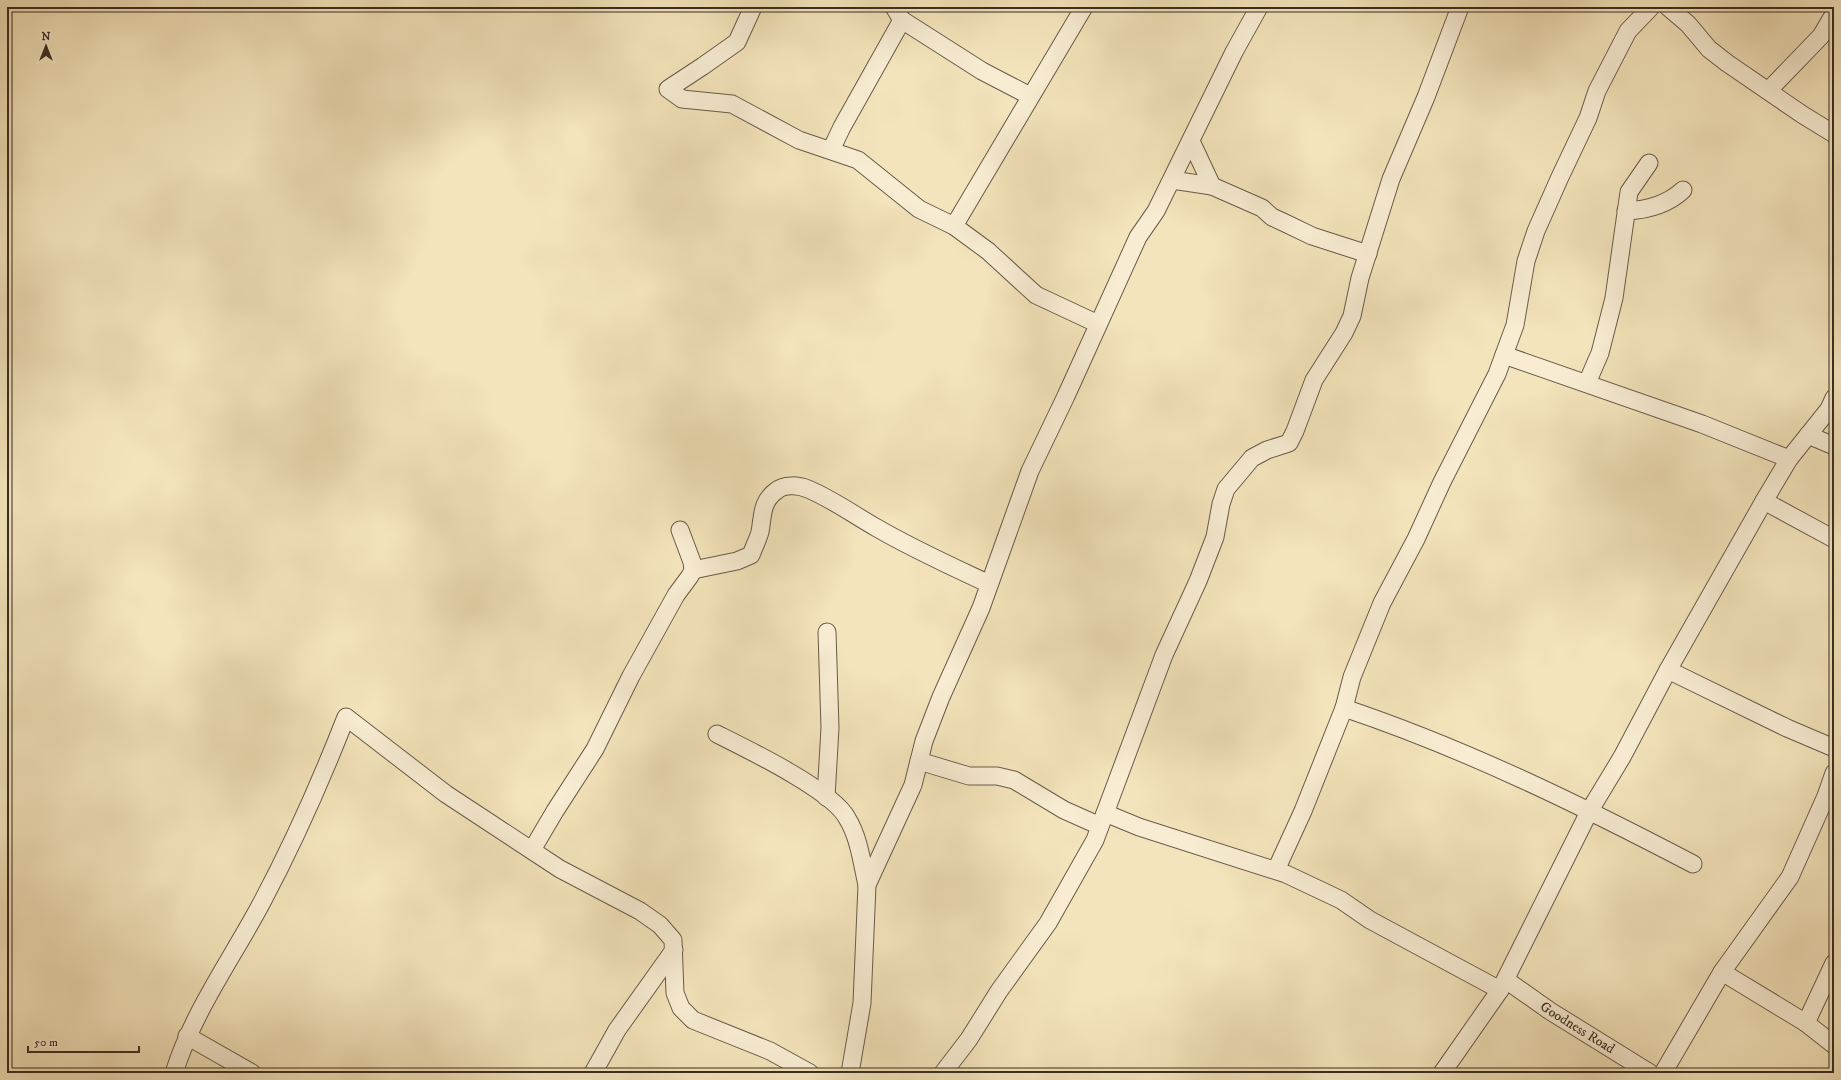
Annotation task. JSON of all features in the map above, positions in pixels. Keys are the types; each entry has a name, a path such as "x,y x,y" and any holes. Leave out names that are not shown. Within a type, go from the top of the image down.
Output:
{"street":[{"path":"753,7 737,42 668,89 682,99 732,104 799,140 858,160 920,209 954,226 988,252 1036,295 1098,324"},
{"path":"954,226 1084,7"},
{"path":"867,885 913,786 924,741 941,697 981,608 1030,471 1138,237 1156,211 1234,52 1259,7"},
{"path":"943,1073 969,1039 999,991 1048,923 1095,840 1164,655 1198,581 1215,537 1221,504 1226,489 1252,458 1267,450 1289,443 1314,380 1344,333 1352,316 1360,278 1391,179 1426,97 1460,7"},
{"path":"1668,7 1688,24 1708,49 1768,91 1834,134"},
{"path":"1276,870 1303,810 1344,708 1352,677 1382,603 1416,539 1504,354 1515,325 1526,261 1536,231 1588,118 1597,91 1628,31 1643,10"},
{"path":"831,150 898,14 982,71 1030,96"},
{"path":"1768,91 1821,36 1834,14"},
{"path":"1191,140 1212,186"},
{"path":"1587,383 1600,353 1614,298 1629,192 1649,163"},
{"path":"1172,180 1212,186 1262,208 1272,217 1312,236 1368,254"},
{"path":"1626,211 1646,210 1673,199 1683,190"},
{"path":"1504,354 1702,424 1789,459"},
{"path":"1442,1073 1503,985 1590,810 1622,756 1668,670 1764,501 1789,459 1829,409 1834,398"},
{"path":"1808,434 1834,446"},
{"path":"532,850 555,810 595,749 627,683 676,595 693,570 737,561 751,554 760,533 762,508 768,498 776,490 785,486 797,486 807,489 859,516 904,543 989,584"},
{"path":"1764,501 1834,538"},
{"path":"680,530 687,546 693,570"},
{"path":"826,796 830,728 827,632"},
{"path":"1668,670 1787,728 1834,748"},
{"path":"1344,708 1392,724 1467,753 1590,810 1693,864"},
{"path":"174,1073 192,1023 261,904 322,779 346,717 446,794 560,869 640,911 660,925 674,940 675,993 681,1008 693,1020 770,1051 810,1073"},
{"path":"716,734 748,749 826,796 846,816 853,828 867,885 862,1003 850,1073"},
{"name":"Goodness Road","path":"919,761 969,776 997,776 1014,780 1064,810 1139,827 1276,870 1340,900 1370,920 1503,985 1550,1011 1650,1073"},
{"path":"1663,1073 1722,972 1790,877 1826,796 1834,773"},
{"path":"593,1073 616,1030 674,950"},
{"path":"1806,1023 1834,963"},
{"path":"1722,972 1806,1023 1834,1045"},
{"path":"187,1036 252,1073"}]}
